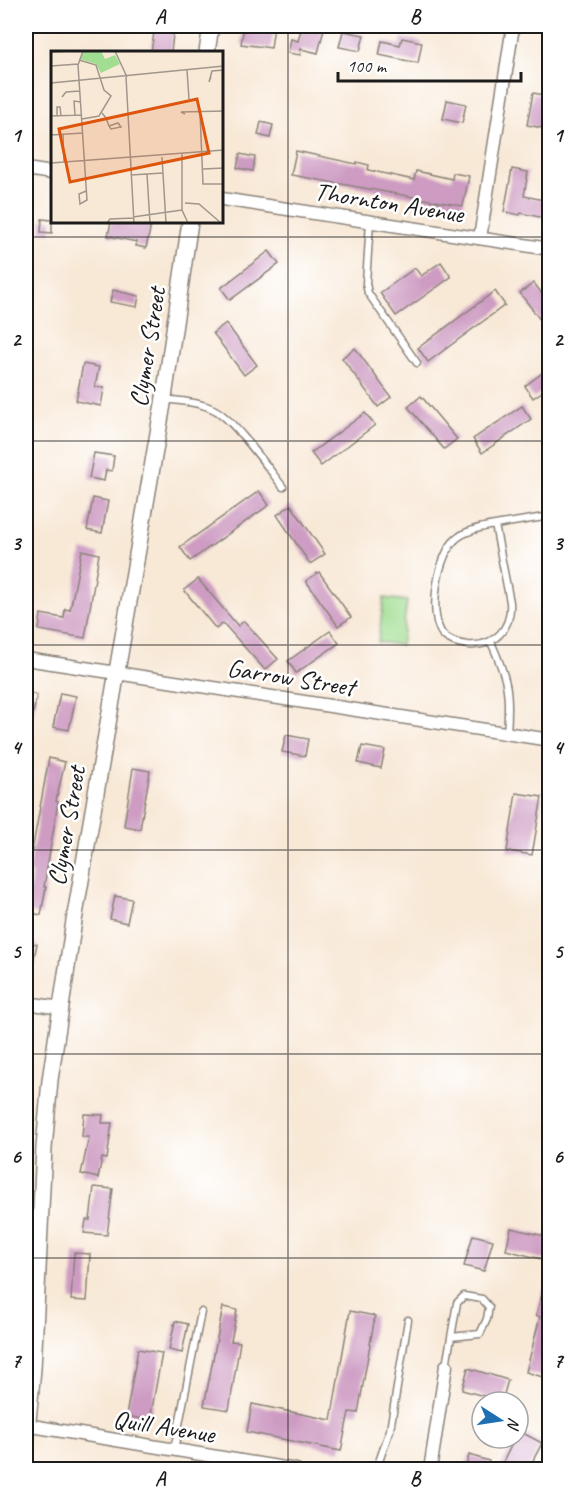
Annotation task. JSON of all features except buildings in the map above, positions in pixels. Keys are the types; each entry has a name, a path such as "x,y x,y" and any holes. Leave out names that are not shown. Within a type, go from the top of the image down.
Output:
{"street":[{"path":"207,51 211,26"},
{"path":"480,238 510,26"},
{"path":"26,169 51,173"},
{"name":"Thornton Avenue","path":"224,199 549,249"},
{"name":"Clymer Street","path":"26,1442 33,1219 46,1117 74,921 164,399 190,224"},
{"name":"Garrow Street","path":"26,658 549,740"},
{"path":"26,1003 61,1008"},
{"path":"430,1470 446,1366"},
{"name":"Quill Avenue","path":"27,1426 296,1470"}],"lane":[{"path":"370,221 366,283 368,293 417,363"},
{"path":"164,399 215,410 246,441 282,487"},
{"path":"495,525 511,612 508,623 490,642 482,645 459,644 442,634 434,606 444,560 451,545 466,532 495,525 549,516"},
{"path":"490,642 507,681 509,703 507,734"},
{"path":"446,1366 451,1337 457,1303 464,1296 482,1299 489,1307 487,1319 480,1334 451,1337"},
{"path":"174,1450 201,1312"},
{"path":"376,1470 390,1430 408,1320"}],"green space":[{"path":"384,598 407,601 401,645 378,642"}]}
